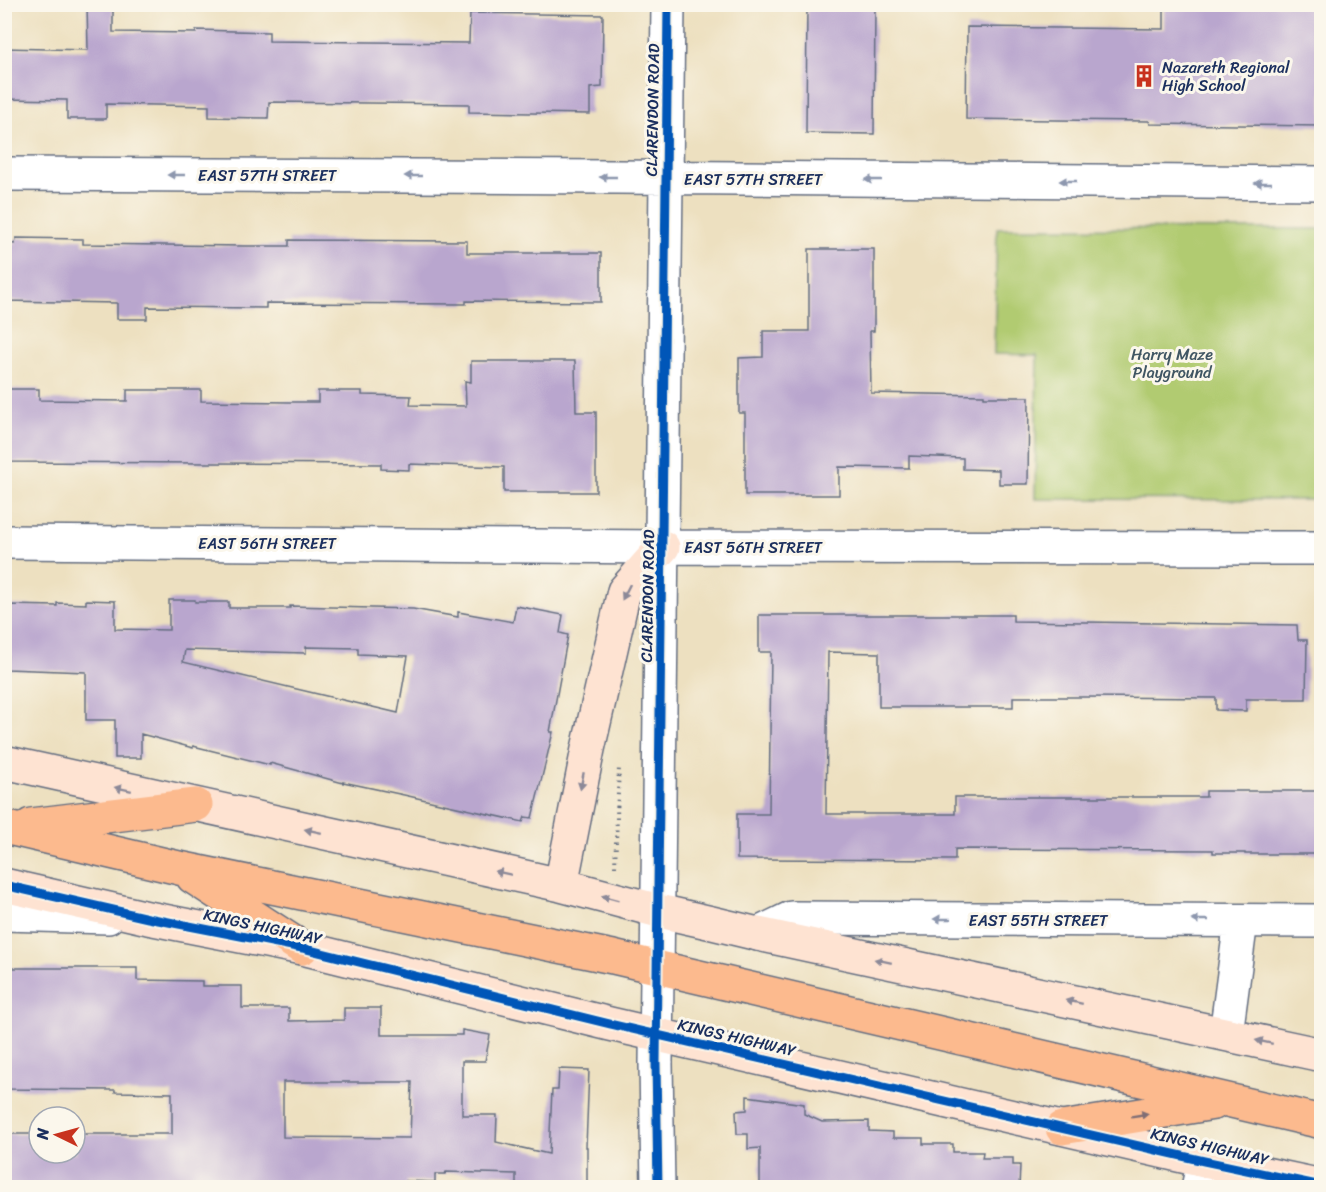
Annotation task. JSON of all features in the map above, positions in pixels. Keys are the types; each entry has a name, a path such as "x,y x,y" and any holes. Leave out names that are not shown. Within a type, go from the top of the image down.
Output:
{"main road":[{"path":"7,827 196,805"},
{"path":"7,827 179,868 658,968 1322,1122"},
{"path":"179,868 302,948"},
{"path":"1062,1128 1230,1101"}],"street":[{"name":"CLARENDON ROAD","path":"658,1188 658,912 668,4"},
{"name":"EAST 57TH STREET","path":"4,174 1322,183"},
{"name":"EAST 56TH STREET","path":"4,542 663,547 1322,548"},
{"path":"561,885 588,749 624,591 663,547"},
{"path":"4,762 561,885 658,912 1322,1055"},
{"name":"KINGS HIGHWAY","path":"4,885 148,918 302,948 610,1024 1062,1128 1201,1174 1322,1186"},
{"path":"4,914 148,918"},
{"name":"EAST 55TH STREET","path":"758,934 791,918 1322,921"},
{"path":"1226,1035 1241,921"}],"green space":[{"name":"Harry Maze Playground","path":"997,228 1321,229 1321,500 1035,499 1037,355 994,354"}],"building":[{"path":"87,4 113,4 113,32 196,33 196,30 269,32 269,41 469,43 470,13 603,15 602,87 590,88 590,114 469,112 469,104 269,102 268,118 209,117 209,106 106,104 106,119 67,119 67,100 4,99 4,48 88,50"},
{"path":"807,4 875,4 874,134 806,133"},
{"name":"Nazareth Regional High School","path":"1164,4 1317,4 1317,33 1322,33 1322,126 966,119 967,27 1164,29"},
{"path":"16,238 83,239 83,244 245,246 289,246 289,240 467,241 467,253 601,253 601,302 266,303 266,308 147,307 147,319 117,319 117,303 4,301 4,243 15,244"},
{"path":"809,249 874,249 874,331 870,331 871,393 1029,397 1028,484 999,484 999,470 963,469 963,458 909,456 909,468 839,467 839,495 745,495 745,413 739,413 739,358 763,357 763,331 809,331"},
{"path":"471,361 575,361 576,412 596,412 596,492 504,492 504,467 409,464 409,470 381,469 381,464 6,462 7,389 39,389 39,400 127,401 127,390 201,390 201,401 290,402 318,402 318,391 362,391 362,395 411,396 410,405 466,406 465,381 471,382"},
{"path":"86,600 115,601 115,629 169,630 169,600 229,602 229,608 290,608 290,606 413,609 458,617 458,612 513,622 516,606 563,615 560,633 568,635 550,732 553,732 532,818 525,817 523,822 343,783 270,763 270,765 193,746 193,748 141,734 141,758 115,758 115,720 86,720 86,672 7,669 9,605 86,604","holes":["306,647 358,648 358,654 408,656 398,713 183,662 185,650 306,653"]},
{"path":"759,615 1013,615 1013,621 1297,625 1298,640 1307,640 1306,699 1246,699 1246,711 1216,710 1216,698 1013,697 1013,707 879,707 879,653 828,652 826,814 955,814 955,797 1206,797 1206,791 1322,791 1322,854 1213,853 1213,850 955,849 955,860 737,859 737,814 769,814 771,652 759,652"},
{"path":"4,968 137,968 137,980 202,981 202,986 242,986 242,1008 289,1008 289,1021 344,1020 344,1008 381,1008 381,1035 462,1035 462,1030 490,1035 485,1061 462,1061 462,1115 497,1115 496,1142 549,1154 552,1090 558,1090 559,1069 589,1070 587,1188 516,1188 516,1174 446,1172 435,1174 435,1182 406,1181 406,1188 4,1188 4,1134 27,1134 27,1165 87,1165 87,1134 172,1134 172,1093 115,1092 115,1090 4,1089","holes":["283,1082 412,1082 410,1138 283,1137"]},
{"path":"747,1096 804,1104 804,1114 822,1122 869,1121 869,1131 893,1132 893,1138 923,1138 923,1144 953,1144 953,1152 983,1152 982,1158 1013,1158 1013,1165 1020,1165 1019,1188 760,1188 760,1148 748,1149 748,1134 737,1134 736,1111 747,1110"}],"cycle path":[{"path":"658,1188 656,1063 668,4"},
{"path":"4,885 148,918 302,948 610,1024 1204,1161 1322,1186"}],"place":[{"name":"Nazareth Regional High School","path":"1144,76"}]}
